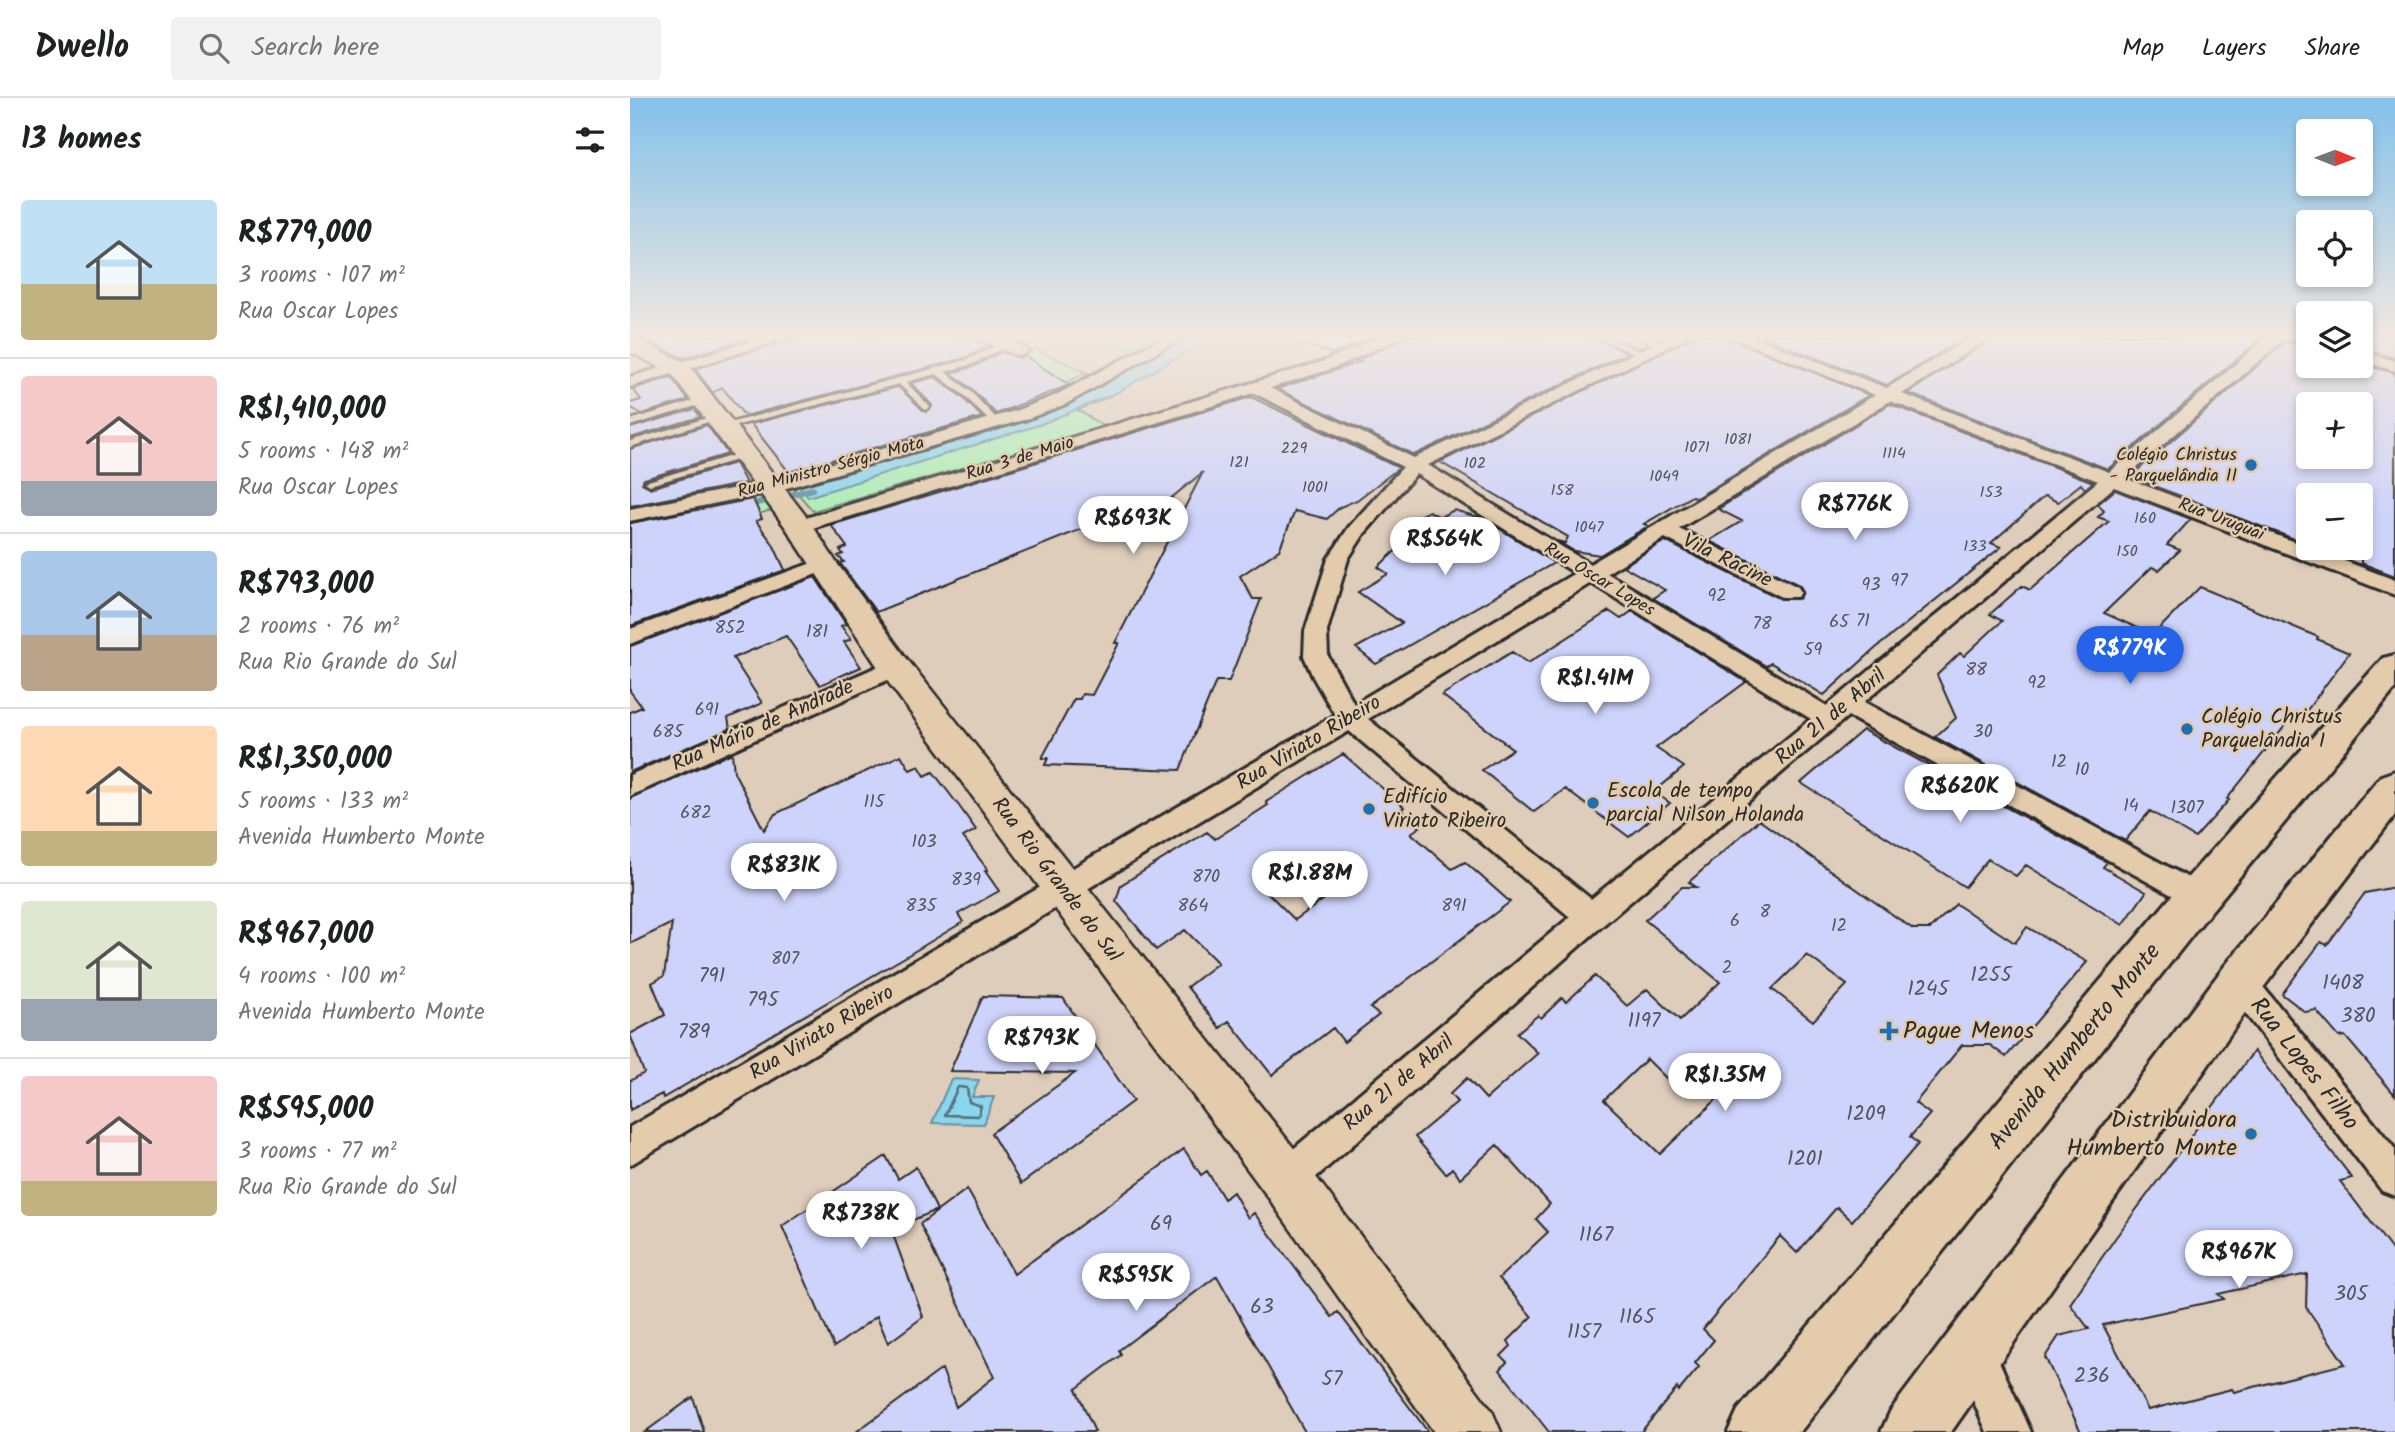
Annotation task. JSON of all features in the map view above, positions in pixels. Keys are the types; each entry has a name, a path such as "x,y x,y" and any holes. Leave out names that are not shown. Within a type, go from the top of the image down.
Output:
{"main road":[{"name":"Avenida Humberto Monte","path":"1760,1432 2197,897 2395,666"},
{"path":"1913,1432 2240,982 2395,786"}],"street":[{"name":"Rua Rio Grande do Sul","path":"701,397 781,503 895,667 1286,1179 1471,1432"},
{"name":"Rua Ministro Sérgio Mota","path":"630,515 781,503 1065,397"},
{"name":"Rua 3 de Maio","path":"781,503 1213,397"},
{"name":"Rua Oscar Lopes","path":"1276,397 1414,465 1589,575 1838,711 2197,897"},
{"path":"1556,397 1414,465 1356,531 1338,559 1316,631 1316,656 1325,677 1350,718 1591,917"},
{"name":"Rua Viriato Ribeiro","path":"630,1147 1064,890 1883,397"},
{"name":"Rua Uruguai","path":"1901,397 2395,588"},
{"name":"Rua 21 de Abril","path":"1286,1179 1591,917 2208,397"},
{"name":"Vila Racine","path":"1665,530 1790,592"},
{"path":"630,637 823,565"},
{"name":"Rua Mário de Andrade","path":"630,786 895,667"},
{"name":"Rua Lopes Filho","path":"2240,982 2395,1178"},
{"path":"1973,1352 2009,1432"}],"lane":[{"path":"630,423 714,415 812,397"},
{"path":"916,397 925,407"},
{"path":"968,397 996,422"},
{"path":"630,444 714,415"},
{"path":"650,482 744,455"}],"green space":[{"path":"1060,397 1107,397 1078,410 1104,427 813,511 788,482 1031,412"},
{"path":"748,484 772,510 720,525 630,536 630,509"}],"water":[{"path":"1076,397 1105,397 1039,425 808,497 798,485 1054,409"},
{"path":"951,1079 979,1080 972,1097 994,1097 984,1124 932,1123"}],"building":[{"path":"639,397 686,397 688,400 642,414 630,407 630,403 641,400"},
{"path":"730,397 816,397 745,416"},
{"path":"857,397 909,397 926,412 932,405 925,397 962,397 982,417 789,472 751,424"},
{"path":"980,397 1038,397 996,414"},
{"path":"1250,397 1399,468 1357,500 1340,507 1327,519 1295,511 1279,550 1240,576 1253,599 1261,599 1229,681 1216,681 1180,770 1045,765 1048,758 1042,758 1074,699 1080,699 1082,694 1092,695 1119,643 1115,643 1203,472 1125,536 1089,526 876,612 840,563 844,562 838,556 843,554 840,550 847,547 831,525"},
{"path":"1294,397 1535,397 1414,455"},
{"path":"1570,397 1865,397 1696,498 1692,496 1644,524 1648,526 1600,555 1574,551 1557,541 1565,543 1568,537 1440,462"},
{"path":"1919,397 2192,397 2108,469"},
{"path":"2222,397 2296,397 2296,469 2373,469 2373,397 2395,397 2395,576 2361,563 2361,560 2373,560 2373,483 2296,483 2296,539 2130,477"},
{"path":"1890,404 2093,482 2085,489 2081,484 2058,502 2045,496 1991,543 2001,547 1876,648 1824,695 1771,663 1766,666 1653,598 1665,590 1623,566 1665,541 1781,599 1800,598 1803,591 1799,585 1709,541 1742,521 1718,509"},
{"path":"695,409 700,417 630,438 630,428"},
{"path":"707,425 728,454 644,479 642,483 651,488 735,463 746,483 630,506 630,449"},
{"name":"Colégio Christus Parquelândia I","path":"2115,490 2191,519 2167,545 2180,550 2159,570 2152,567 2104,613 2153,635 2200,587 2349,653 2302,717 2296,712 2227,799 2229,800 2195,838 2150,811 2125,841 1935,737 1956,718 1937,675 1960,653 1964,656 2002,621 1990,614 2022,586 2030,590 2109,521 2098,517 2104,511 2098,504"},
{"path":"753,499 762,519 756,521 773,544 785,570 630,626 630,523"},
{"path":"1454,510 1484,519 1554,563 1376,664 1356,648 1402,623 1358,592 1388,574 1378,567 1406,541 1423,533 1406,522 1429,511 1440,517"},
{"path":"815,577 846,624 841,626 851,639 844,642 861,667 820,685 786,636 733,658 762,703 728,718 730,729 630,772 630,712 642,707 630,691 630,646"},
{"path":"1609,611 1621,619 1632,611 1746,682 1656,748 1684,767 1654,792 1670,803 1629,837 1565,789 1534,812 1482,770 1513,749 1442,695 1512,652 1528,663"},
{"path":"1863,730 2107,862 2103,867 2146,892 2123,925 2026,865 2016,876 1988,859 1965,887 1801,783"},
{"path":"732,753 734,772 764,830 775,814 901,755 910,770 919,766 925,776 933,772 959,806 976,830 963,837 988,870 985,871 999,891 958,914 963,922 905,957 663,1098 662,1094 630,1110 630,1081 644,1073 630,1034 665,1015 652,983 664,976 672,923 630,944 630,798"},
{"path":"1343,754 1404,807 1401,810 1420,827 1411,833 1452,869 1465,862 1510,902 1370,1008 1379,1015 1344,1042 1333,1028 1272,1075 1229,1021 1220,1028 1187,987 1218,963 1185,930 1156,950 1116,901 1121,885 1207,832 1215,839 1268,805 1266,802","holes":["1298,856 1334,892 1295,920 1258,883"]},
{"path":"1759,820 1913,929 1930,929 1956,904 2015,943 2027,927 2087,962 2006,1057 1990,1045 1962,1045 1915,1103 1930,1114 1910,1137 1918,1144 1852,1221 1837,1207 1797,1253 1780,1236 1703,1329 1714,1340 1695,1363 1699,1367 1679,1391 1677,1388 1641,1432 1549,1432 1500,1370 1507,1362 1501,1356 1511,1346 1508,1341 1532,1317 1499,1278 1548,1232 1536,1219 1550,1204 1497,1145 1460,1178 1452,1168 1446,1174 1415,1137 1457,1102 1450,1094 1467,1078 1486,1099 1538,1053 1517,1033 1538,1015 1541,1018 1562,998 1566,1002 1595,976 1627,1006 1647,989 1680,1020 1720,982 1645,920 1682,887 1696,887 1689,882","holes":["1807,955 1847,985 1813,1021 1772,989","1647,1059 1668,1080 1687,1063 1720,1096 1660,1154 1604,1100"]},
{"path":"2395,887 2395,1095 2345,1036 2339,1037 2316,1010 2305,1012 2282,994 2321,942 2327,945 2365,893"},
{"path":"983,996 1063,998 1133,1101 1021,1184 991,1133 1075,1073 950,1071"},
{"path":"2254,1051 2352,1178 2340,1181 2395,1254 2395,1432 2081,1432 2045,1357 2059,1336 2089,1329 2070,1304 2116,1237","holes":["2307,1274 2306,1307 2345,1364 2148,1410 2103,1325 2224,1299 2218,1294"]},
{"path":"1184,1149 1201,1175 1207,1171 1224,1199 1233,1192 1248,1218 1254,1213 1332,1317 1338,1312 1428,1432 1305,1432 1217,1276 1119,1350 1121,1355 1076,1389 1095,1432 856,1432 942,1369 956,1407 994,1377 920,1224 967,1189 1014,1274"},
{"path":"886,1156 898,1179 916,1167 937,1210 891,1229 923,1317 888,1343 877,1316 834,1347 782,1226"},
{"path":"693,1397 704,1432 645,1432"}],"waterway":[{"path":"745,506 813,489"}],"place":[{"name":"Colégio Christus - Parquelândia II","path":"2251,465"},
{"name":"Colégio Christus Parquelândia I","path":"2187,729"},
{"name":"Escola de tempo parcial Nilson Holanda","path":"1593,803"},
{"name":"Edifício Viriato Ribeiro","path":"1369,809"},
{"name":"Pague Menos","path":"1889,1031"},
{"name":"Distribuidora Humberto Monte","path":"2251,1134"}]}
